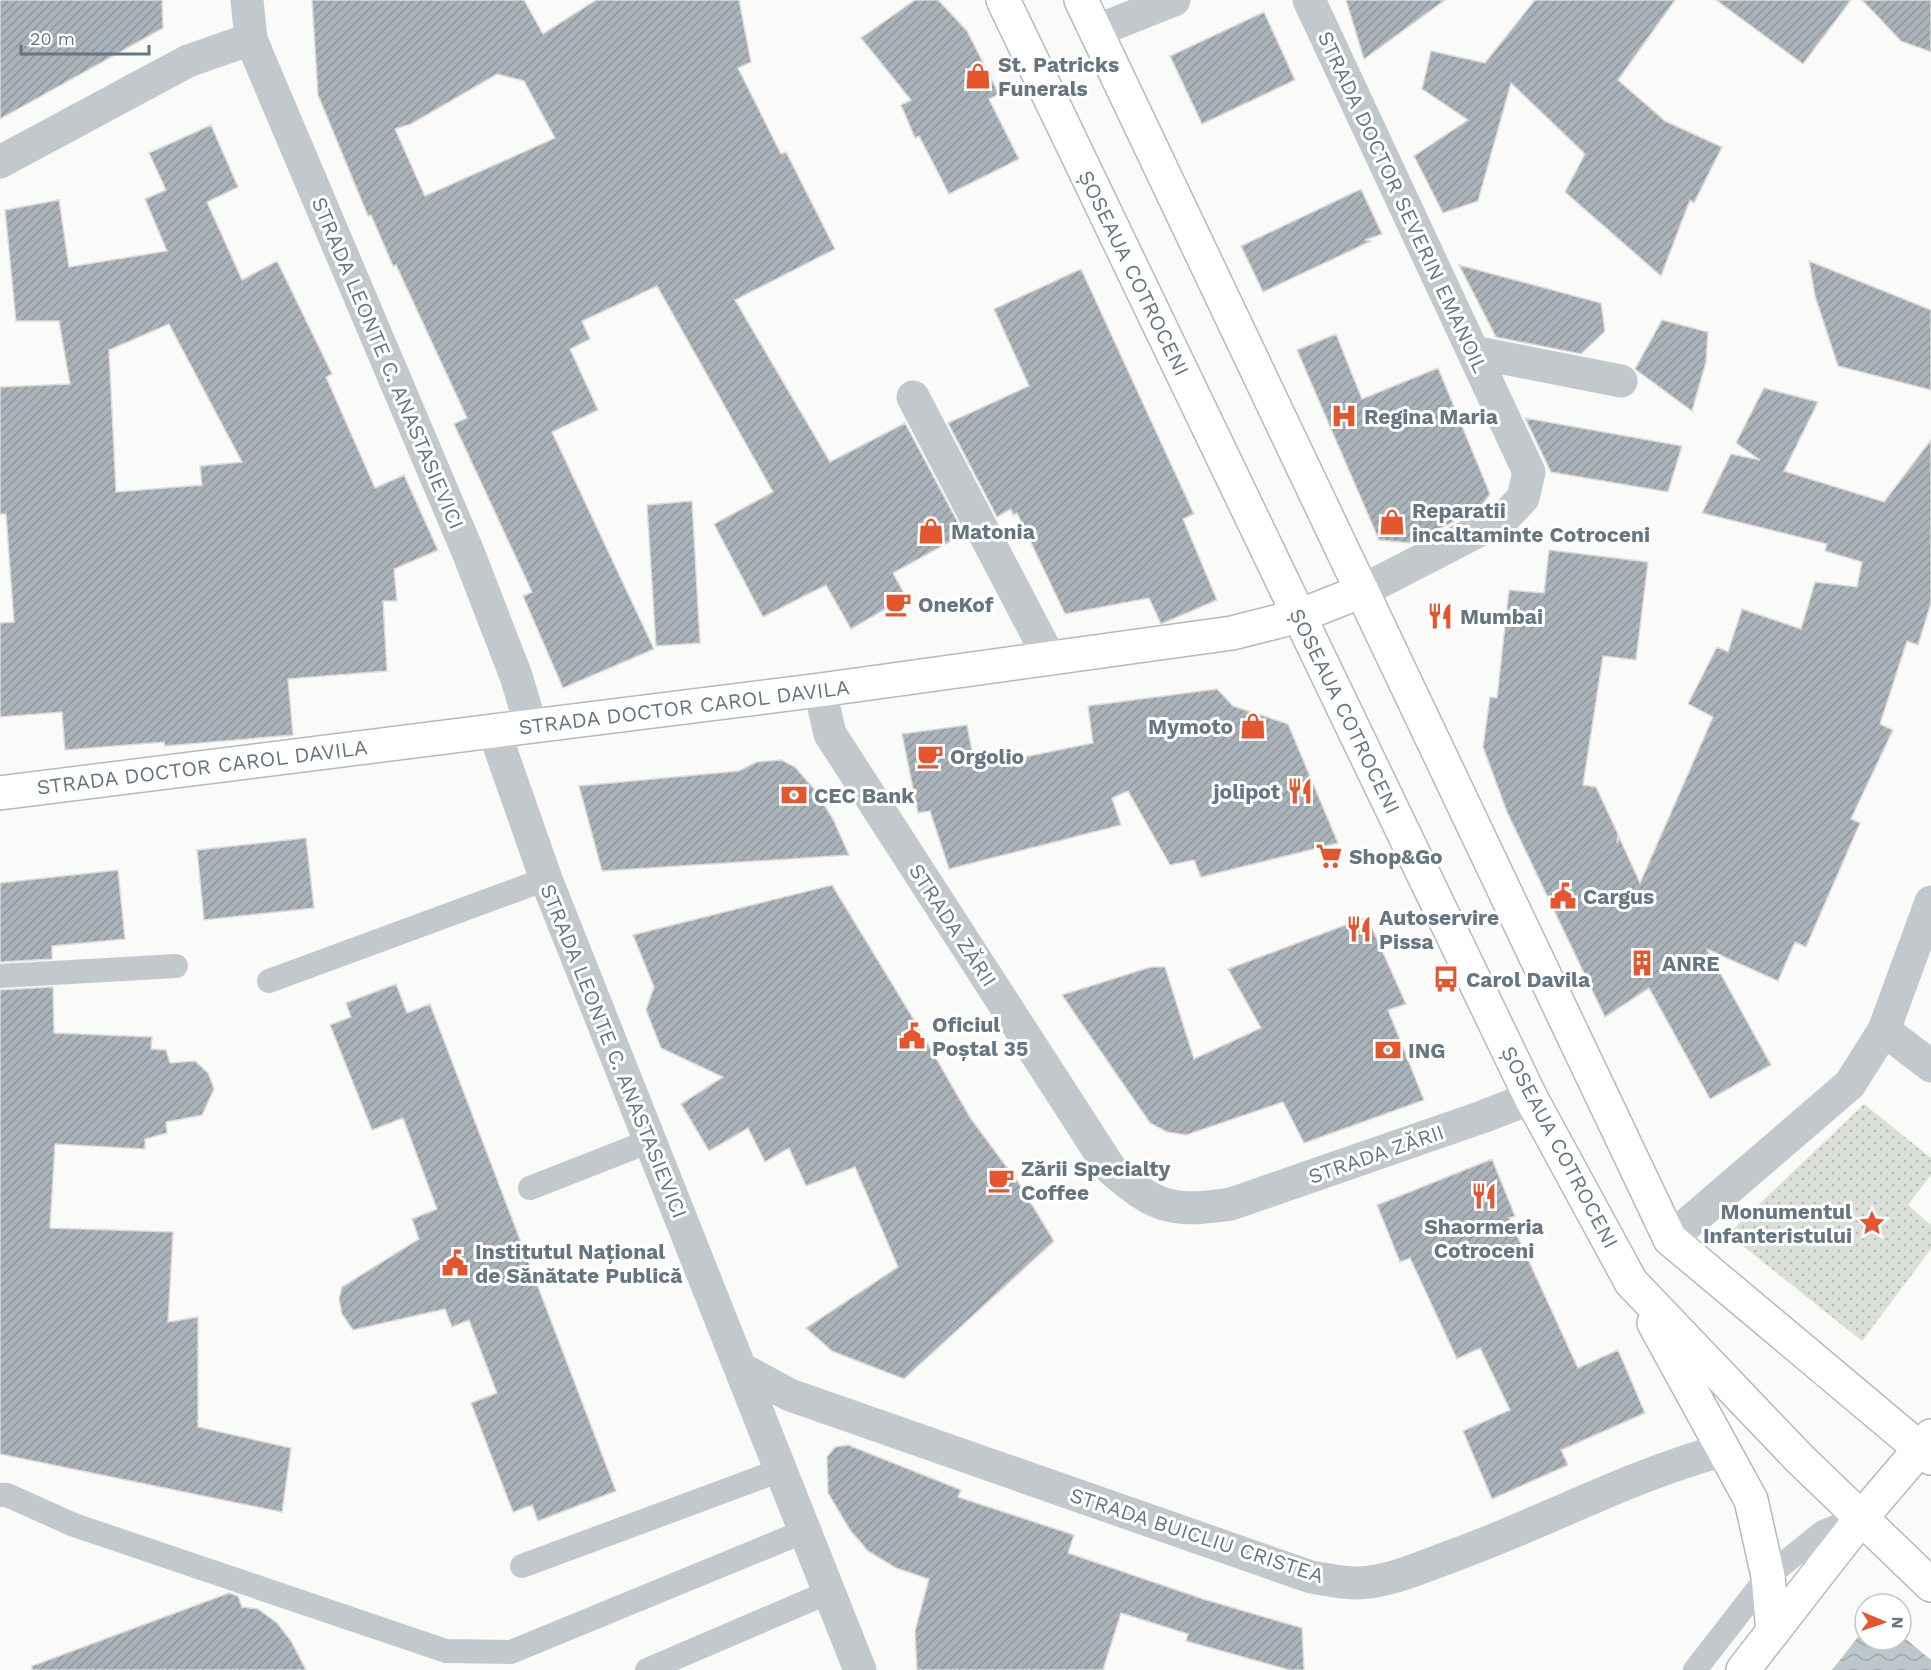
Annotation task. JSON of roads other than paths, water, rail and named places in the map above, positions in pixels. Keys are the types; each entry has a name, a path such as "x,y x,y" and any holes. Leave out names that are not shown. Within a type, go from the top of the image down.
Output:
{"main road":[{"name":"ȘOSEAUA COTROCENI","path":"1003,0 1531,1098 1631,1282 1799,1458 1931,1586"},
{"path":"1081,0 1670,1239 1928,1447 1862,1517 1743,1670"},
{"name":"STRADA DOCTOR CAROL DAVILA","path":"0,793 820,690 1232,633 1299,616 1362,591"},
{"path":"1631,1282 1751,1500 1768,1576 1773,1632"}],"street":[{"name":"STRADA LEONTE C. ANASTASIEVICI","path":"247,0 251,39 468,552 516,676 531,726"},
{"path":"1096,31 1174,0"},
{"name":"STRADA DOCTOR SEVERIN EMANOIL","path":"1309,0 1529,472 1523,498 1505,517 1362,591"},
{"path":"0,162 188,61 251,39"},
{"path":"1473,352 1621,381"},
{"path":"913,397 1050,659"},
{"name":"STRADA ZĂRII","path":"820,690 830,734 1110,1168 1138,1193 1161,1204 1192,1210 1231,1204 1531,1098"},
{"name":"STRADA LEONTE C. ANASTASIEVICI","path":"494,731 546,879 860,1670"},
{"path":"1670,1239 1850,1084 1884,1030 1931,902"},
{"path":"1884,1030 1931,1066"},
{"name":"STRADA BUICLIU CRISTEA","path":"740,1368 790,1395 1311,1577 1342,1582 1368,1582 1396,1576 1478,1547 1675,1463 1724,1450"}],"lane":[{"path":"269,981 546,879"},
{"path":"0,976 176,966"},
{"path":"530,1188 650,1141"},
{"path":"522,1566 781,1470"},
{"path":"0,1495 7,1495 74,1525 446,1651 511,1652 805,1531"},
{"path":"1695,1670 1768,1576 1823,1532 1862,1517"},
{"path":"647,1670 829,1592"}],"water":[{"path":"1931,1550 1931,1670 1832,1670 1853,1643 1853,1652 1913,1652 1913,1592 1908,1592"}],"place":[{"name":"St. Patricks Funerals","path":"978,76"},
{"name":"Regina Maria","path":"1344,416"},
{"name":"Reparatii incaltaminte Cotroceni","path":"1392,522"},
{"name":"Matonia","path":"931,531"},
{"name":"OneKof","path":"898,604"},
{"name":"Mumbai","path":"1440,616"},
{"name":"Mymoto","path":"1253,726"},
{"name":"Orgolio","path":"930,756"},
{"name":"jolipot","path":"1300,791"},
{"name":"CEC Bank","path":"794,795"},
{"name":"Shop&Go","path":"1329,856"},
{"name":"Cargus","path":"1563,896"},
{"name":"Autoservire Pissa","path":"1359,929"},
{"name":"ANRE","path":"1642,963"},
{"name":"Carol Davila","path":"1446,979"},
{"name":"Oficiul Poștal 35","path":"912,1036"},
{"name":"ING","path":"1388,1050"},
{"name":"Zării Specialty Coffee","path":"1001,1180"},
{"name":"Shaormeria Cotroceni","path":"1484,1196"},
{"name":"Monumentul Infanteristului","path":"1872,1223"},
{"name":"Institutul Național de Sănătate Publică","path":"455,1263"}]}
